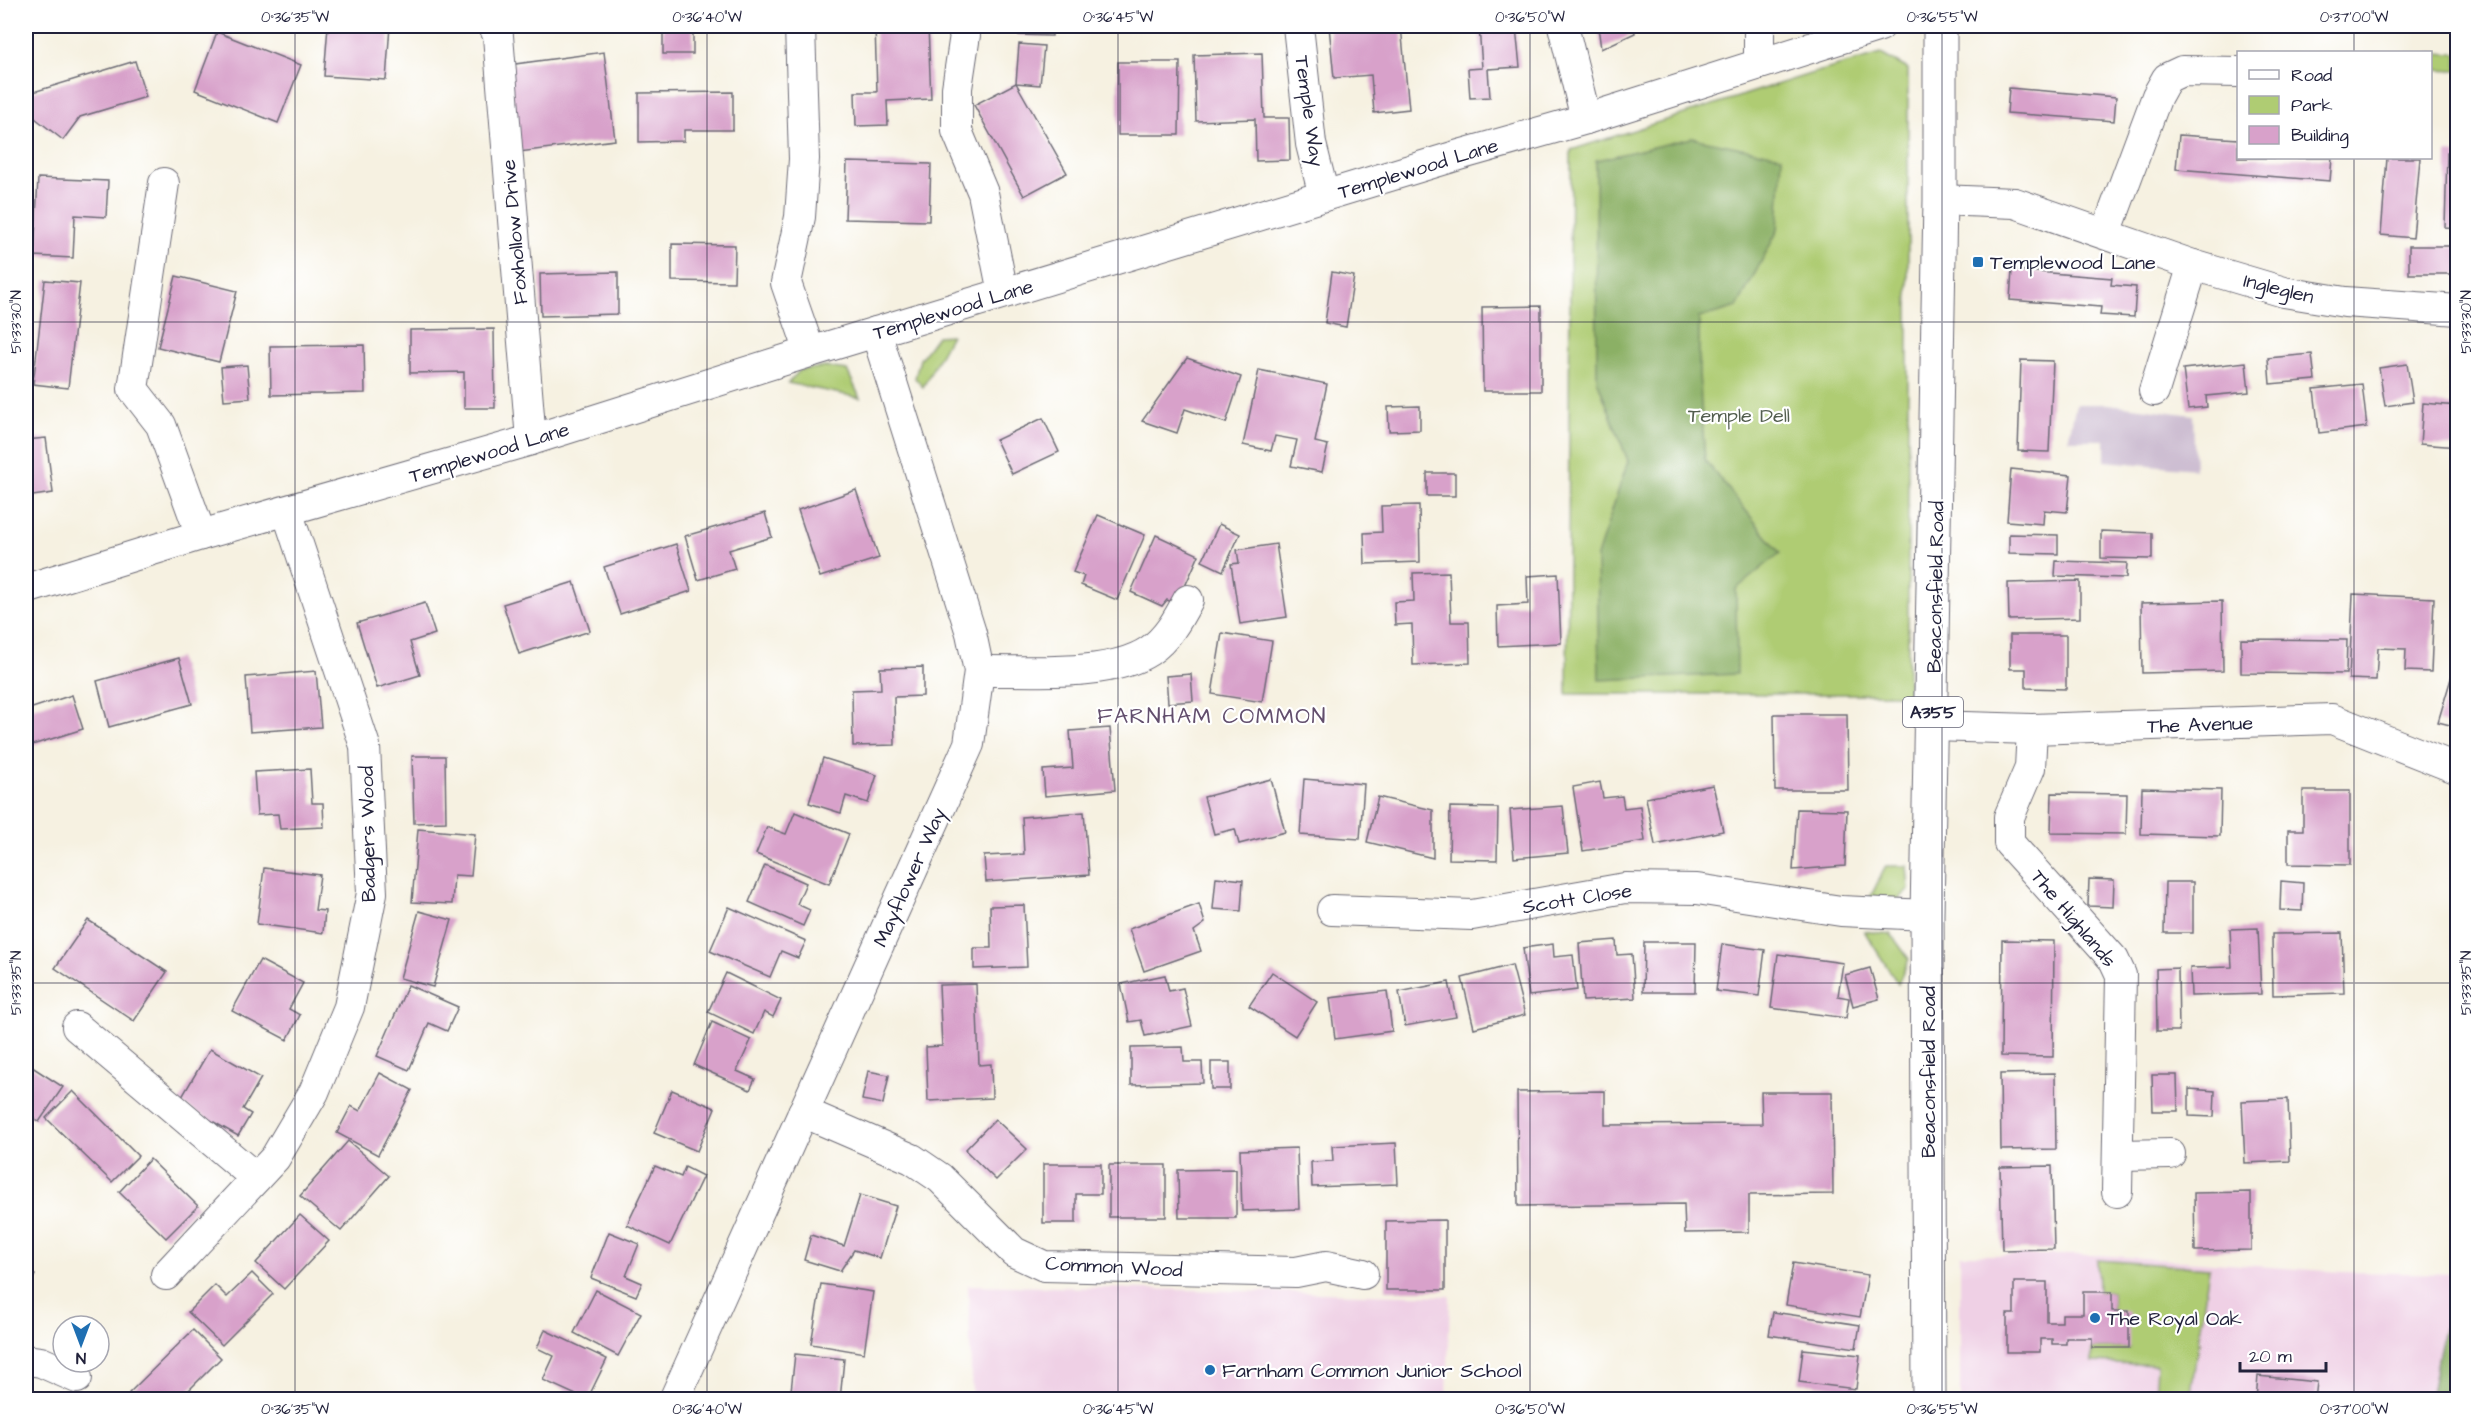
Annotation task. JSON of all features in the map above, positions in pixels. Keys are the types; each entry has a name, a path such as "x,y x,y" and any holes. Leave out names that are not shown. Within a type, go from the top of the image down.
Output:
{"main road":[{"name":"Beaconsfield Road","path":"1929,1400 1927,915 1940,200 1940,26"}],"street":[{"name":"Foxhollow Drive","path":"494,26 498,36 531,440"},
{"path":"800,26 804,159 800,217 786,284 810,352"},
{"path":"961,26 965,35 957,87 957,131 983,193 1003,293"},
{"name":"Temple Way","path":"1298,26 1311,144 1324,196"},
{"path":"1563,26 1586,119"},
{"path":"1759,26 1759,64"},
{"name":"Templewood Lane","path":"26,589 531,440 810,352 1459,154 1586,119 1880,26"},
{"path":"2106,233 2157,96 2167,78 2182,71 2237,72"},
{"path":"164,183 133,390 161,425 201,536"},
{"name":"Ingleglen","path":"1940,200 2015,203 2193,265 2284,291 2345,302 2457,310"},
{"path":"2154,391 2193,265"},
{"name":"Mayflower Way","path":"674,1400 969,744 979,670 971,633 876,332"},
{"name":"Badgers Wood","path":"166,1275 275,1158 314,1092 349,1007 372,893 365,746 287,511"},
{"path":"979,670 1092,669 1131,660 1160,642 1174,625 1188,600"},
{"name":"The Avenue","path":"1932,726 2032,729 2332,719 2457,770"},
{"name":"The Highlands","path":"2032,729 2030,768 2009,816 2009,843 2114,960 2121,975 2117,1192"},
{"name":"Scott Close","path":"1332,910 1472,915 1625,888 1697,889 1841,911 1927,915"},
{"path":"76,1027 256,1178"},
{"name":"Common Wood","path":"803,1112 912,1159 940,1178 1014,1252 1044,1266 1296,1272 1326,1266 1363,1274"},
{"path":"2119,1155 2170,1154"},
{"path":"26,1360 41,1362 77,1378"}],"shaded area":[{"path":"2076,404 2109,404 2193,415 2195,469 2105,461 2105,440 2068,440"},
{"path":"1960,1255 2097,1255 2341,1272 2457,1274 2457,1399 1960,1399"},
{"name":"Farnham Common Junior School","path":"968,1285 1450,1296 1447,1399 972,1399"}],"green space":[{"path":"2432,53 2457,54 2457,71 2432,70"},
{"name":"Temple Dell","path":"1881,54 1908,69 1908,694 1567,694 1571,150 1810,74"},
{"path":"1692,138 1782,156 1778,230 1737,307 1699,318 1699,374 1705,460 1780,553 1736,589 1737,674 1599,680 1597,556 1628,461 1597,380 1596,160"},
{"path":"951,335 923,387 915,378 920,359 937,336"},
{"path":"826,367 847,370 860,398 788,383 800,370"},
{"path":"1886,866 1907,866 1909,890 1890,906 1865,908"},
{"path":"1864,931 1891,934 1909,959 1898,984"},
{"path":"2097,1260 2209,1268 2190,1399 2155,1399 2157,1365 2092,1362 2092,1348 2129,1348 2112,1311 2112,1292 2098,1292"},
{"path":"2455,1274 2458,1274 2457,1399 2430,1399"}],"building":[{"path":"328,26 390,26 386,80 324,76"},
{"path":"663,26 693,26 693,54 663,54"},
{"path":"875,26 928,26 931,99 887,101 888,125 856,126 855,92 877,92"},
{"path":"1018,26 1052,26 1052,36 1018,35"},
{"path":"1329,26 1401,26 1409,109 1374,113 1371,75 1334,78"},
{"path":"1479,26 1516,28 1520,67 1488,69 1490,97 1470,98 1468,69 1482,68"},
{"path":"1598,26 1634,26 1635,33 1601,49"},
{"path":"2022,26 2047,26 2047,30 2021,29"},
{"path":"217,32 301,65 278,123 195,90"},
{"path":"1019,44 1044,46 1040,85 1016,83"},
{"path":"604,52 615,140 519,152 508,65"},
{"path":"1262,53 1264,118 1289,118 1290,160 1256,161 1255,119 1196,121 1194,55"},
{"path":"135,61 146,97 80,117 63,140 26,111 30,93"},
{"path":"1118,62 1180,62 1179,135 1118,135"},
{"path":"1016,83 1067,173 1024,196 974,105"},
{"path":"2009,88 2116,97 2114,121 2007,113"},
{"path":"733,92 733,130 684,130 684,141 639,142 639,93"},
{"path":"2179,135 2237,139 2237,159 2332,159 2330,181 2176,169"},
{"path":"2447,153 2458,154 2458,229 2445,228"},
{"path":"2387,159 2420,159 2413,238 2381,235"},
{"path":"847,162 931,164 929,221 845,219"},
{"path":"38,178 108,181 106,217 75,215 73,258 34,256"},
{"path":"672,244 735,245 734,282 672,281"},
{"path":"2409,246 2458,246 2458,274 2409,274"},
{"path":"2012,270 2112,278 2111,285 2136,287 2134,317 2100,315 2101,307 2010,300"},
{"path":"618,272 618,314 541,316 540,274"},
{"path":"1332,272 1354,276 1346,327 1325,323"},
{"path":"176,276 237,291 219,362 158,347"},
{"path":"45,280 80,283 68,388 33,384"},
{"path":"1541,306 1541,391 1483,391 1482,307"},
{"path":"494,329 495,408 464,408 464,372 410,373 410,330"},
{"path":"364,345 365,393 271,395 270,346"},
{"path":"2312,354 2315,380 2270,384 2268,358"},
{"path":"1187,358 1241,377 1226,423 1185,409 1177,433 1142,421"},
{"path":"2021,360 2053,361 2049,452 2018,451"},
{"path":"2246,362 2249,392 2206,396 2207,407 2188,409 2183,369"},
{"path":"2407,364 2413,402 2385,406 2379,368"},
{"path":"247,365 250,398 224,400 221,367"},
{"path":"1259,370 1327,384 1315,442 1328,445 1322,472 1291,466 1297,440 1275,436 1271,451 1243,445"},
{"path":"2362,384 2367,427 2319,433 2314,389"},
{"path":"2423,403 2458,406 2458,447 2420,444"},
{"path":"1420,406 1420,430 1389,431 1388,407"},
{"path":"1043,418 1059,452 1012,474 996,440"},
{"path":"46,438 53,493 26,497 26,440"},
{"path":"2011,469 2071,475 2067,512 2044,510 2043,524 2007,521"},
{"path":"1427,473 1455,473 1455,496 1427,496"},
{"path":"856,490 879,558 820,577 798,510"},
{"path":"1419,505 1420,562 1365,564 1364,533 1382,532 1381,506"},
{"path":"765,513 772,537 729,550 735,569 698,580 685,536"},
{"path":"1098,515 1145,535 1117,600 1081,585 1084,576 1073,572"},
{"path":"1219,524 1240,534 1223,571 1202,561"},
{"path":"2101,531 2152,533 2152,559 2101,558"},
{"path":"2009,534 2058,535 2058,554 2009,553"},
{"path":"1156,535 1199,555 1177,604 1167,600 1162,606 1131,592"},
{"path":"676,544 691,591 620,614 604,567"},
{"path":"1276,544 1287,617 1240,624 1231,564 1239,563 1237,550"},
{"path":"2056,561 2127,563 2126,578 2055,576"},
{"path":"1449,572 1451,622 1469,622 1470,663 1413,665 1412,624 1395,625 1394,602 1414,601 1413,573"},
{"path":"1558,574 1561,643 1498,646 1497,606 1528,604 1527,576"},
{"path":"2080,581 2080,618 2009,620 2008,583"},
{"path":"574,582 590,631 519,654 503,604"},
{"path":"2353,594 2434,598 2431,672 2405,671 2406,649 2378,648 2376,680 2349,679"},
{"path":"2222,601 2223,671 2142,673 2141,603"},
{"path":"425,603 435,634 410,642 420,675 377,688 357,623"},
{"path":"1222,633 1272,641 1262,702 1212,694"},
{"path":"2010,635 2066,635 2066,689 2026,688 2026,669 2010,669"},
{"path":"2241,639 2347,640 2346,674 2241,673"},
{"path":"2458,655 2458,727 2438,722"},
{"path":"179,658 192,704 109,727 97,681"},
{"path":"923,667 923,696 894,697 895,745 853,746 852,690 881,689 880,668"},
{"path":"316,671 321,727 250,732 246,677"},
{"path":"1191,674 1193,701 1168,703 1166,676"},
{"path":"72,695 83,729 26,747 26,710"},
{"path":"1774,714 1847,714 1848,790 1775,790"},
{"path":"1110,728 1115,790 1045,796 1043,770 1073,768 1070,731"},
{"path":"412,756 445,756 446,822 414,823"},
{"path":"823,758 877,775 868,803 846,796 841,813 809,803"},
{"path":"310,769 312,803 323,803 324,827 280,829 278,814 257,815 254,772"},
{"path":"1271,779 1285,832 1239,844 1235,829 1214,834 1204,797"},
{"path":"1304,779 1364,784 1360,839 1300,835"},
{"path":"1600,782 1603,798 1622,796 1624,808 1640,806 1645,841 1583,851 1573,787"},
{"path":"1713,785 1723,831 1655,845 1646,798"},
{"path":"2142,788 2221,790 2220,836 2141,834"},
{"path":"2303,791 2350,791 2350,865 2288,864 2288,830 2303,830"},
{"path":"2052,793 2127,794 2126,834 2051,833"},
{"path":"1378,797 1433,810 1433,858 1367,842"},
{"path":"1563,806 1568,853 1514,858 1510,810"},
{"path":"1450,807 1498,808 1497,860 1449,859"},
{"path":"1797,809 1847,810 1845,866 1793,870"},
{"path":"795,812 849,834 829,884 756,854 767,827 786,834"},
{"path":"1084,812 1089,875 986,882 984,856 1024,854 1022,817"},
{"path":"418,829 475,834 471,876 454,875 452,904 412,902"},
{"path":"765,865 806,883 797,904 810,910 803,926 749,902"},
{"path":"264,868 320,875 315,910 325,911 323,933 257,924"},
{"path":"1216,877 1243,880 1241,911 1213,909"},
{"path":"2089,879 2114,880 2113,907 2088,906"},
{"path":"2281,881 2303,883 2302,911 2280,910"},
{"path":"2165,882 2193,882 2193,933 2164,933"},
{"path":"1199,904 1205,923 1194,931 1201,951 1144,971 1129,929"},
{"path":"1024,905 1027,967 974,969 974,948 991,948 990,906"},
{"path":"729,907 806,941 798,958 781,951 770,977 710,951"},
{"path":"419,911 452,920 433,987 400,978"},
{"path":"88,920 167,972 134,1021 55,968"},
{"path":"2258,928 2261,994 2191,996 2190,968 2232,967 2230,929"},
{"path":"2342,933 2344,993 2273,995 2272,934"},
{"path":"1616,940 1617,955 1632,954 1635,998 1583,1001 1579,943"},
{"path":"2002,940 2054,941 2053,1057 2001,1056"},
{"path":"1644,942 1696,942 1695,992 1643,992"},
{"path":"1553,944 1554,957 1573,955 1577,990 1529,996 1523,948"},
{"path":"1722,944 1765,950 1759,996 1716,991"},
{"path":"1778,954 1843,963 1838,996 1849,998 1846,1018 1771,1008"},
{"path":"260,960 303,983 289,1009 300,1015 287,1040 232,1011"},
{"path":"1512,965 1525,1015 1474,1028 1462,978"},
{"path":"1870,968 1879,999 1853,1006 1845,975"},
{"path":"2178,968 2179,1031 2157,1031 2156,969"},
{"path":"1272,972 1317,1002 1295,1036 1249,1006"},
{"path":"726,973 781,1000 773,1017 764,1012 754,1034 708,1012"},
{"path":"1165,975 1169,991 1183,988 1192,1026 1145,1036 1141,1020 1129,1022 1121,984"},
{"path":"1449,982 1456,1017 1405,1026 1399,992"},
{"path":"976,984 979,1065 991,1064 992,1098 928,1101 926,1047 942,1046 939,985"},
{"path":"408,985 458,1007 447,1031 429,1023 409,1070 377,1056"},
{"path":"1387,991 1392,1031 1335,1039 1330,998"},
{"path":"712,1022 751,1040 737,1071 755,1079 750,1090 694,1065"},
{"path":"1183,1047 1184,1062 1202,1062 1203,1083 1131,1085 1131,1048"},
{"path":"210,1049 261,1078 243,1109 251,1114 238,1136 179,1102"},
{"path":"1211,1062 1230,1062 1230,1089 1211,1089"},
{"path":"26,1063 63,1087 39,1122 26,1113"},
{"path":"868,1071 889,1075 883,1104 862,1100"},
{"path":"380,1073 412,1090 378,1155 337,1133 351,1106 360,1111"},
{"path":"2055,1073 2056,1149 2001,1150 2000,1074"},
{"path":"2152,1075 2177,1075 2178,1111 2153,1111"},
{"path":"2189,1089 2215,1091 2214,1117 2189,1116"},
{"path":"672,1090 715,1108 697,1151 654,1133"},
{"path":"73,1091 138,1156 112,1182 46,1118"},
{"path":"1605,1091 1605,1125 1762,1124 1761,1092 1832,1092 1833,1194 1749,1195 1749,1232 1685,1233 1684,1204 1518,1206 1517,1092"},
{"path":"2288,1099 2290,1161 2245,1163 2242,1101"},
{"path":"995,1119 1027,1149 996,1180 965,1150"},
{"path":"348,1141 389,1176 341,1231 300,1196"},
{"path":"1396,1143 1398,1184 1312,1187 1311,1162 1333,1161 1332,1146"},
{"path":"1297,1148 1299,1209 1242,1211 1240,1150"},
{"path":"150,1159 198,1206 166,1238 119,1192"},
{"path":"1043,1164 1101,1164 1101,1194 1076,1194 1076,1223 1043,1223"},
{"path":"1109,1165 1166,1165 1166,1217 1109,1217"},
{"path":"655,1166 681,1177 685,1167 703,1176 670,1245 627,1225"},
{"path":"2052,1166 2054,1249 2002,1250 2000,1167"},
{"path":"1236,1169 1236,1218 1179,1218 1178,1170"},
{"path":"2251,1192 2251,1250 2195,1251 2194,1193"},
{"path":"860,1195 896,1206 880,1258 854,1250 840,1271 804,1260 811,1235 844,1246"},
{"path":"300,1215 329,1241 284,1289 256,1263"},
{"path":"1445,1220 1445,1290 1386,1290 1386,1221"},
{"path":"609,1232 639,1244 626,1276 642,1283 636,1296 591,1278"},
{"path":"1793,1263 1868,1275 1860,1317 1786,1305"},
{"path":"26,1270 35,1275 26,1292"},
{"path":"252,1273 273,1294 222,1345 188,1312 215,1285 227,1297"},
{"name":"The Royal Oak","path":"2014,1282 2047,1282 2047,1322 2062,1322 2062,1314 2083,1314 2083,1292 2112,1292 2112,1311 2129,1311 2129,1348 2092,1348 2092,1338 2066,1338 2066,1344 2052,1344 2052,1339 2040,1339 2040,1352 2007,1352 2007,1314 2014,1314"},
{"path":"821,1284 873,1292 864,1353 811,1344"},
{"path":"596,1290 641,1313 618,1356 574,1333"},
{"path":"1773,1312 1860,1325 1856,1348 1769,1335"},
{"path":"193,1330 221,1358 179,1400 135,1400 129,1393"},
{"path":"545,1330 607,1359 587,1400 543,1380 554,1356 537,1348"},
{"path":"1803,1349 1860,1355 1856,1389 1799,1382"},
{"path":"795,1354 844,1359 840,1400 790,1400"},
{"path":"2258,1376 2317,1382 2315,1400 2256,1400"}],"place":[{"name":"Templewood Lane","path":"1978,262"},
{"name":"The Royal Oak","path":"2095,1318"},
{"name":"Farnham Common Junior School","path":"1210,1370"}],"district":[{"name":"FARNHAM COMMON","path":"1212,715"}]}
